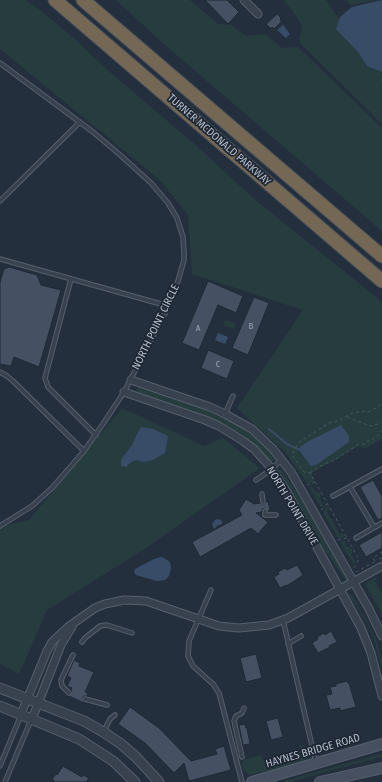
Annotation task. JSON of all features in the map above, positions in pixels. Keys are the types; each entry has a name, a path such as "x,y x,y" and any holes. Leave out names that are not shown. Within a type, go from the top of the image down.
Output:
{"highway":[{"name":"TURNER MCDONALD PARKWAY","path":"55,0 382,281"},
{"name":"TURNER MCDONALD PARKWAY","path":"83,0 382,255"}],"main road":[{"name":"HAYNES BRIDGE ROAD","path":"252,782 382,744"},
{"path":"320,782 382,768"}],"street":[{"path":"244,0 258,14"},
{"name":"NORTH POINT DRIVE","path":"131,380 210,407 252,430 263,439 282,459 295,479 369,609 382,636"},
{"name":"NORTH POINT DRIVE","path":"124,392 219,426 254,449 272,469 288,494 366,640 382,696"},
{"path":"21,714 52,642 59,634 86,613 105,604 124,600 146,601 219,626 239,628 259,626 282,620 382,566"},
{"path":"32,719 61,646 77,620"},
{"path":"0,688 84,721 103,732 121,744 136,757 159,782"},
{"path":"0,706 80,739 113,761 136,782"}],"lane":[{"name":"NORTH POINT CIRCLE","path":"0,63 106,142 138,171 162,196 173,211 180,227 184,253 181,271 168,306 131,380 96,434 84,451 45,495 22,513 0,526"},
{"path":"0,201 80,122"},
{"path":"0,259 168,306"},
{"path":"71,279 45,378 48,387 96,434"},
{"path":"0,372 13,381 84,451"},
{"path":"225,414 233,396"},
{"path":"256,480 272,469 282,459"},
{"path":"333,496 382,469"},
{"path":"350,487 374,527"},
{"path":"262,494 263,502"},
{"path":"265,511 265,515 276,515"},
{"path":"356,538 382,523"},
{"path":"211,590 189,641 188,656 193,666 213,684 219,693 242,782"},
{"path":"282,620 316,763"},
{"path":"82,642 100,626 107,625 132,633"},
{"path":"288,644 301,636"},
{"path":"69,692 62,686 61,680 73,655"},
{"path":"85,699 107,705"},
{"path":"242,757 234,721 236,716 242,713 244,708"},
{"path":"0,766 21,714"},
{"path":"103,732 114,715"},
{"path":"5,782 32,719"}],"path":[{"path":"382,402 378,407 368,412 358,411 330,423 298,443 292,455 304,472 310,473 359,444 365,444 382,431"},
{"path":"347,417 370,426 382,423"},
{"path":"310,473 359,559 354,569"},
{"path":"306,486 315,482"},
{"path":"321,510 328,504"},
{"path":"338,540 347,538"},
{"path":"375,562 373,558 382,552"},
{"path":"356,572 382,558"}],"green space":[{"path":"0,0 26,0 40,10 198,147 258,202 382,302 382,439 364,449 359,446 312,473 314,482 307,483 285,452 237,408 303,310 192,274 188,215 160,180 0,49"},
{"path":"116,0 190,0 218,24 231,25 246,36 265,34 282,48 298,47 382,128 382,231 165,45"},
{"path":"284,0 326,0 382,74 382,124 299,42 302,25"},
{"path":"346,0 372,0 374,1 350,5"},
{"path":"226,320 236,324 234,329 223,325"},
{"path":"139,386 203,409 242,427 259,440 272,453 275,458 274,460 272,462 269,461 242,435 218,422 139,394 136,389"},
{"path":"122,408 204,446 223,438 260,468 143,550 47,610 19,674 0,664 0,527 29,520"},
{"path":"280,469 306,507 347,577 346,581 313,533 280,472"},
{"path":"311,485 316,492 318,491 321,497 319,498 323,505 322,507 309,487"},
{"path":"328,506 329,509 327,512 339,534 344,534 345,536 342,538 338,538 323,512"},
{"path":"344,541 348,548 350,546 353,552 351,554 355,561 354,565 340,542"},
{"path":"376,577 377,579 375,581 382,593 382,614 366,586 367,582"},
{"path":"348,593 352,595 376,639 382,661 382,669 369,627 355,603 348,596"},
{"path":"299,745 305,746 307,749 309,758 305,763 250,775 243,770 243,760 261,755 263,761 300,751"},
{"path":"382,754 382,757 292,782 281,782 340,765"}],"water":[{"path":"382,0 382,72 367,66 359,53 336,29 340,17 352,7"},
{"path":"283,25 290,34 286,38 277,30"},
{"path":"218,333 228,337 225,344 215,340"},
{"path":"341,425 349,436 349,442 316,465 311,466 301,453 300,447"},
{"path":"141,427 153,429 168,436 165,453 153,460 143,462 136,460 131,462 126,467 121,466 121,460 132,445"},
{"path":"218,519 222,521 222,524 218,525 214,529 212,524"},
{"path":"162,557 170,562 171,568 169,576 165,580 157,581 136,575 134,572 135,569 154,559"}],"building":[{"path":"205,0 227,0 239,12 228,24"},
{"path":"277,14 282,21 274,29 272,27 271,29 266,24"},
{"path":"9,267 37,275 41,285 61,290 39,367 14,357 11,366 0,364 0,282 4,269"},
{"path":"208,281 243,296 236,313 218,305 199,350 182,343"},
{"path":"254,297 269,303 248,355 232,348"},
{"path":"208,350 234,361 227,379 201,368"},
{"path":"373,480 382,496 382,518 378,520 360,487"},
{"path":"246,499 254,504 260,503 263,505 268,501 270,510 268,511 265,508 262,509 262,512 256,513 268,522 258,534 251,528 200,557 192,542 242,515 239,510"},
{"path":"382,532 382,548 366,557 359,545"},
{"path":"297,565 303,575 287,586 280,588 274,577 279,574 278,572 285,568 287,570"},
{"path":"331,631 337,642 318,653 312,643 318,639 317,637 324,633 325,635"},
{"path":"256,654 262,678 246,682 240,658"},
{"path":"74,660 80,663 79,666 94,672 85,692 88,693 87,696 82,698 84,703 69,696 72,693 72,688 67,686 71,678 67,676"},
{"path":"347,681 349,683 356,707 340,711 340,708 330,710 326,695 332,694 330,687"},
{"path":"130,707 159,728 191,761 217,754 215,749 224,746 231,770 189,781 184,763 174,773 145,743 118,724"},
{"path":"278,718 283,737 271,740 266,721"},
{"path":"245,724 250,744 243,745 239,725"},
{"path":"63,766 82,777 83,775 89,778 87,781 89,782 53,782 54,780 52,779 56,774 57,775"}],"waterway":[{"path":"269,429 287,444 300,450"}]}
